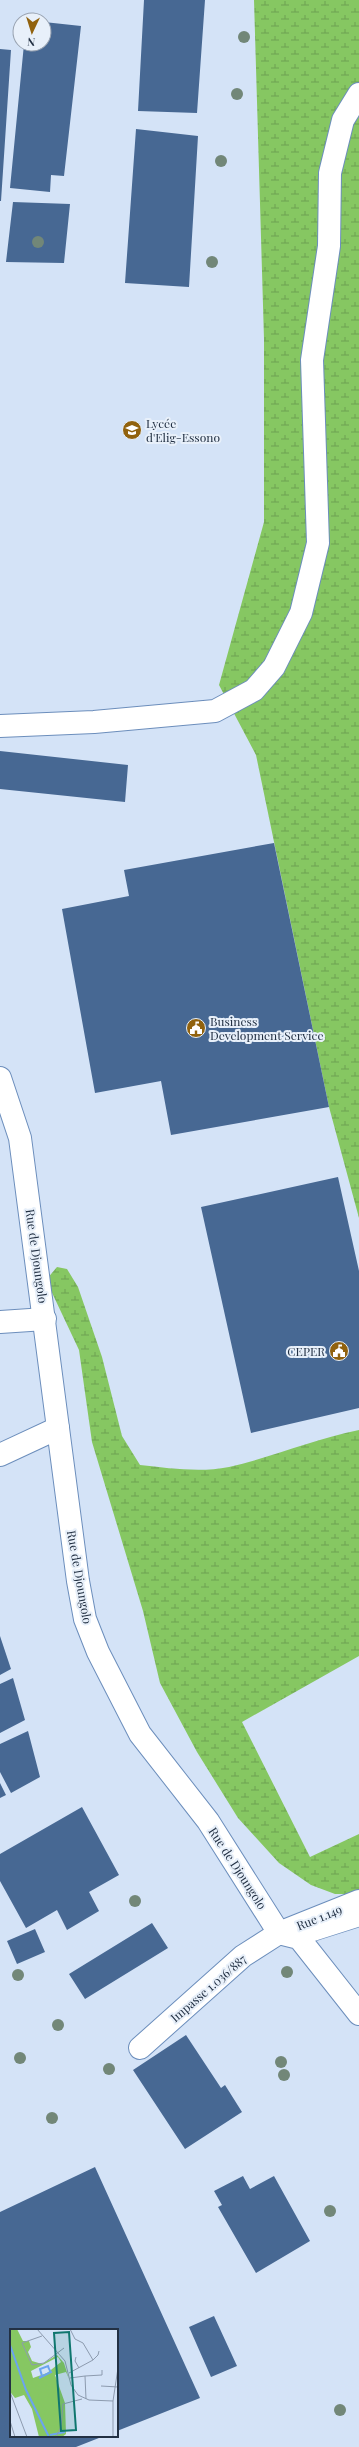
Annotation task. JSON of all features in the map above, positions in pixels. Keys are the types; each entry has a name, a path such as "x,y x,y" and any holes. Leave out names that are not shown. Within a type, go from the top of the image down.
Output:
{"street":[{"path":"0,726 94,722 215,711 254,690 274,667 301,613 318,542 312,360 329,246 330,173 343,120 359,94"},
{"name":"Rue de Djoungolo","path":"0,1078 20,1138 78,1581 85,1619 98,1652 140,1734 208,1822 289,1936 359,2014"},
{"path":"0,1322 45,1320"},
{"path":"0,1455 58,1428"},
{"name":"Rue 1.149","path":"289,1936 359,1901"},
{"name":"Impasse 1.036/887","path":"140,2048 243,1956 289,1936"}],"lane":[{"path":"289,1936 359,1919"}],"green space":[{"path":"254,0 359,0 359,1218 329,1107 256,755 219,685 264,522 264,339"},
{"path":"57,1267 67,1269 78,1287 102,1357 122,1436 140,1465 173,1469 218,1469 359,1430 359,1656 242,1722 310,1857 359,1834 359,1894 335,1894 311,1885 279,1863 238,1818 197,1752 160,1683 143,1611 92,1442 79,1350 46,1280"}],"building":[{"path":"144,0 205,0 197,113 138,111"},
{"path":"52,23 81,26 64,176 51,175 50,192 10,188 23,52 52,52"},
{"path":"0,49 11,50 1,201 0,201"},
{"path":"136,129 198,136 189,287 125,283"},
{"path":"13,202 70,204 64,263 6,262"},
{"path":"0,751 128,765 125,802 0,789"},
{"path":"274,843 329,1107 171,1135 161,1081 95,1093 62,909 129,896 124,870"},
{"path":"338,1177 359,1271 359,1408 251,1433 201,1207"},
{"path":"0,1636 11,1669 0,1675"},
{"path":"13,1678 25,1720 0,1733 0,1684"},
{"path":"28,1731 40,1777 11,1793 0,1772 0,1744"},
{"path":"0,1783 6,1795 0,1798"},
{"path":"82,1807 119,1875 89,1892 99,1911 67,1930 57,1910 26,1928 0,1881 0,1854"},
{"path":"152,1923 168,1948 85,1999 69,1974"},
{"path":"35,1929 45,1952 17,1964 7,1941"},
{"path":"186,2035 221,2088 225,2085 242,2112 185,2149 133,2070"},
{"path":"95,2167 200,2398 118,2431 118,2329 10,2329 10,2437 101,2437 76,2447 0,2447 0,2212"},
{"path":"243,2176 250,2189 274,2176 310,2241 256,2273 218,2207 222,2205 214,2191"},
{"path":"214,2316 237,2366 211,2377 189,2327"}],"place":[{"name":"Lycée d'Elig-Essono","path":"132,430"},
{"name":"Business Development Service","path":"196,1028"},
{"name":"CEPER","path":"339,1351"}]}
